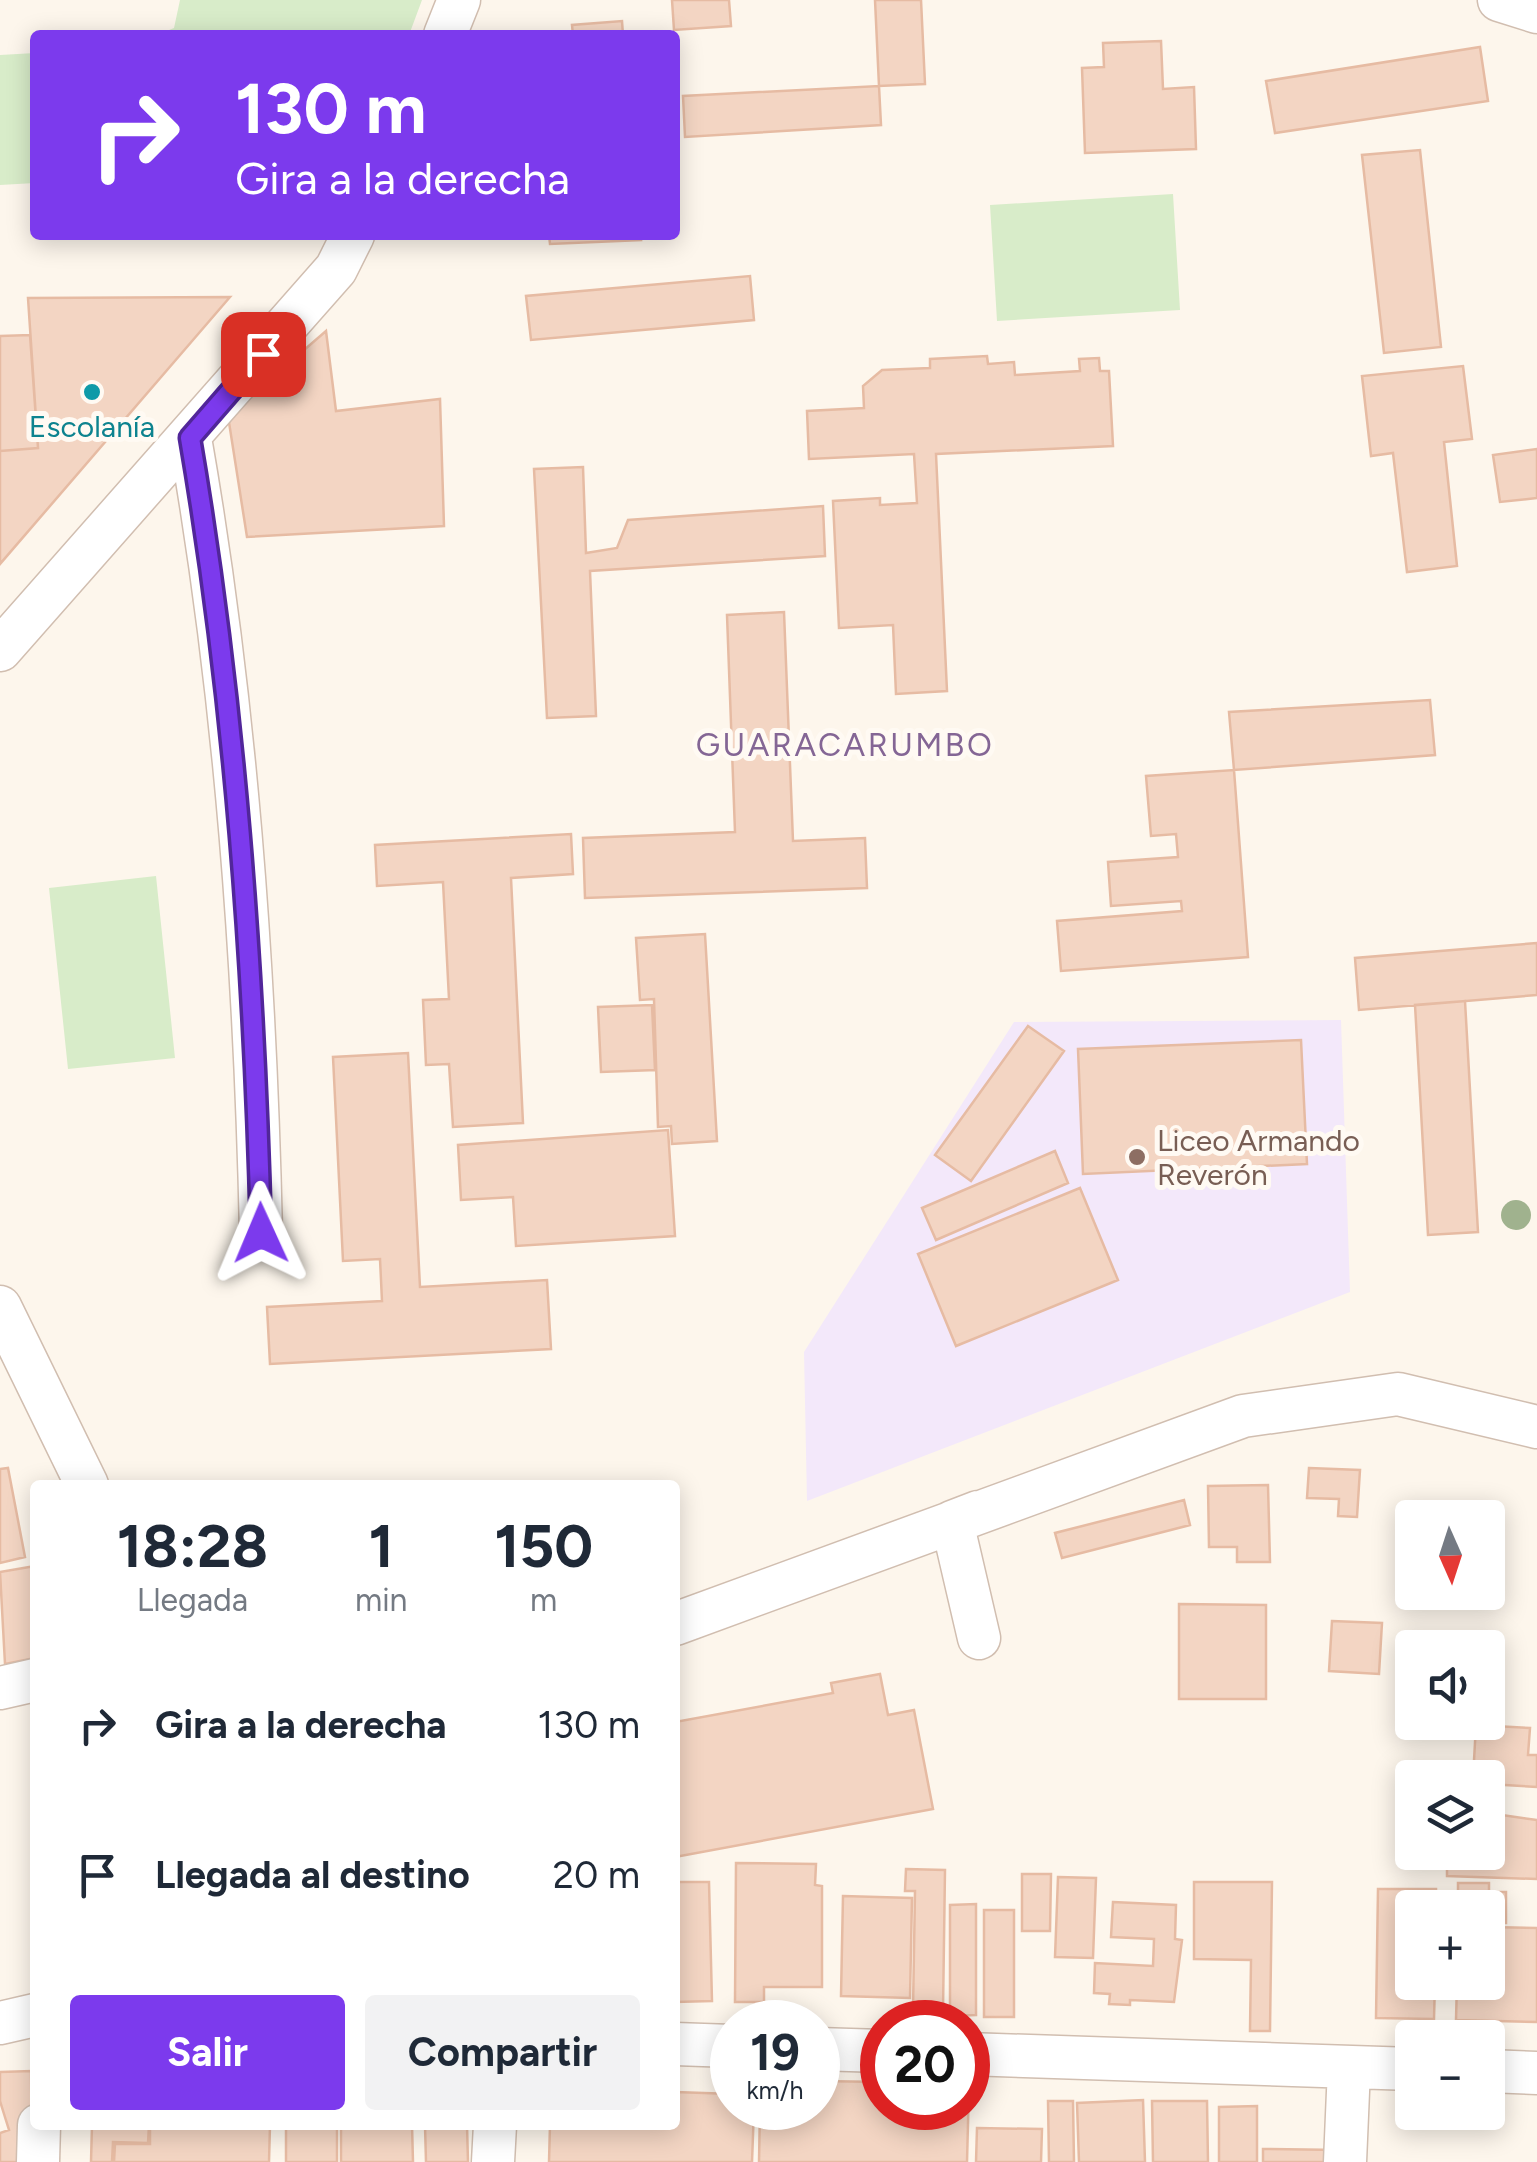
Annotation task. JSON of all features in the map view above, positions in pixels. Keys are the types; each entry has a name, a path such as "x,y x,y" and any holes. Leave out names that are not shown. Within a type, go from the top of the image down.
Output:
{"street":[{"path":"448,30 460,0"},
{"path":"1499,0 1537,12"},
{"path":"0,650 336,270 351,240"},
{"path":"190,438 217,591 234,777 253,1005 261,1233"},
{"path":"0,1307 85,1480"},
{"path":"680,1622 1243,1416 1398,1394 1529,1430"},
{"path":"952,1522 979,1638"},
{"path":"0,1688 30,1681"},
{"path":"0,2023 30,2016"},
{"path":"680,2044 710,2045"},
{"path":"990,2055 1395,2069"},
{"path":"1345,2162 1348,2068"},
{"path":"1505,2072 1537,2073"},
{"path":"38,2162 40,2130"},
{"path":"493,2162 495,2130"}],"shaded area":[{"name":"Liceo Armando Reverón","path":"1341,1020 1350,1292 807,1501 804,1352 1014,1022"}],"green space":[{"path":"180,0 422,0 411,30 169,30 174,28"},
{"path":"30,53 30,183 0,185 0,55"},
{"path":"1173,194 1180,310 997,321 990,205"},
{"path":"156,876 175,1058 68,1069 49,888"}],"building":[{"path":"672,0 729,0 731,26 674,30"},
{"path":"875,0 921,0 925,84 879,86"},
{"path":"622,21 623,30 572,30 572,25"},
{"path":"1161,41 1163,89 1194,87 1196,149 1085,153 1082,68 1104,67 1103,43"},
{"path":"1480,47 1488,101 1275,133 1266,81"},
{"path":"879,86 881,125 685,137 683,96"},
{"path":"1420,150 1441,347 1384,353 1362,155"},
{"path":"550,240 641,240 550,244"},
{"path":"750,276 754,320 531,340 526,296"},
{"name":"Escolanía","path":"230,297 0,564 0,451 38,448 28,298"},
{"path":"326,331 336,411 440,399 444,526 247,537 228,416"},
{"path":"30,335 38,448 0,451 0,336"},
{"path":"987,356 988,364 1014,362 1015,375 1080,371 1079,359 1099,358 1100,371 1109,371 1113,446 936,454 947,691 896,694 893,625 839,628 833,501 880,498 880,505 917,503 914,454 809,459 807,411 864,408 863,386 882,370 930,368 930,359"},
{"path":"1463,366 1472,439 1444,442 1457,566 1407,572 1393,453 1371,456 1362,376"},
{"path":"1537,449 1537,498 1500,502 1493,455"},
{"path":"583,467 586,553 617,548 628,520 823,506 825,556 590,571 596,716 547,718 534,469"},
{"path":"784,612 793,841 865,838 867,888 585,898 583,838 735,832 727,615"},
{"path":"1430,700 1435,755 1234,770 1229,712"},
{"path":"1234,770 1248,957 1061,971 1057,921 1182,911 1181,901 1111,906 1108,862 1178,857 1176,834 1151,836 1146,776"},
{"path":"571,834 573,874 511,878 523,1123 453,1127 449,1064 426,1065 423,1000 449,999 443,882 377,886 375,845"},
{"path":"705,934 717,1141 672,1144 671,1126 658,1127 654,999 640,1000 636,938"},
{"path":"1537,943 1537,995 1359,1010 1355,958"},
{"path":"1465,1001 1478,1232 1428,1235 1415,1005"},
{"path":"652,1005 655,1070 601,1072 598,1007"},
{"path":"1028,1026 1064,1051 971,1181 935,1155"},
{"path":"1301,1040 1307,1164 1083,1174 1078,1049"},
{"path":"408,1053 420,1287 547,1280 551,1349 270,1364 267,1307 382,1301 380,1259 343,1261 333,1057"},
{"path":"668,1130 675,1236 516,1246 513,1197 461,1200 458,1145"},
{"path":"1055,1151 1068,1183 936,1240 922,1208"},
{"path":"1080,1188 1118,1280 956,1346 918,1254"},
{"path":"8,1468 25,1557 0,1563 0,1469"},
{"path":"1309,1468 1360,1470 1357,1517 1338,1516 1339,1499 1307,1498"},
{"path":"1268,1485 1270,1562 1237,1562 1237,1547 1209,1547 1208,1486"},
{"path":"1184,1500 1190,1525 1062,1558 1055,1533"},
{"path":"30,1567 30,1659 5,1664 0,1572"},
{"path":"1179,1604 1266,1605 1266,1699 1179,1699"},
{"path":"1332,1621 1382,1623 1379,1674 1329,1671"},
{"path":"880,1674 888,1715 914,1710 933,1809 680,1856 680,1721 833,1693 831,1683"},
{"path":"1505,1727 1530,1728 1528,1755 1537,1755 1537,1787 1505,1785 1505,1760 1474,1760 1475,1740 1505,1740"},
{"path":"1505,1815 1537,1820 1537,1879 1447,1876 1447,1870 1505,1870"},
{"path":"736,1863 816,1864 815,1885 822,1886 822,1987 764,1987 764,2000 735,2000"},
{"path":"906,1869 945,1870 943,2000 913,2000 915,1891 905,1891"},
{"path":"1022,1874 1051,1874 1050,1931 1022,1931"},
{"path":"1058,1877 1096,1878 1093,1958 1055,1957"},
{"path":"680,1882 709,1882 712,2000 680,2002"},
{"path":"1194,1882 1272,1882 1270,2031 1250,2031 1251,1960 1194,1959"},
{"path":"1458,1883 1489,1883 1489,1890 1458,1890"},
{"path":"1378,1889 1436,1889 1395,1890 1395,2000 1435,2000 1434,2019 1376,2018"},
{"path":"843,1896 912,1898 910,1998 841,1996"},
{"path":"1113,1902 1176,1905 1175,1939 1182,1940 1174,2002 1130,2000 1130,2005 1109,2004 1110,1994 1094,1993 1095,1963 1153,1966 1154,1939 1111,1937"},
{"path":"976,1904 976,2000 950,2000 950,1905"},
{"path":"984,1910 1014,1910 1014,2017 990,2017 990,2000 984,2000"},
{"path":"1505,1927 1537,1928 1537,2022 1456,2020 1457,2000 1505,2000"},
{"path":"30,2071 32,2162 0,2162 0,2133 9,2130 0,2101 0,2072"},
{"path":"840,2081 860,2082 860,2130 968,2130 967,2162 759,2162 760,2130 840,2130"},
{"path":"680,2092 710,2093 710,2130 753,2130 752,2162 549,2162 550,2130 680,2130"},
{"path":"1143,2100 1145,2162 1079,2162 1077,2103"},
{"path":"1048,2101 1073,2101 1074,2162 1049,2162"},
{"path":"1152,2101 1207,2101 1208,2162 1153,2162"},
{"path":"1257,2106 1257,2162 1219,2162 1219,2107"},
{"path":"1042,2129 1041,2162 976,2162 977,2130"},
{"path":"92,2130 149,2130 148,2143 113,2142 112,2162 91,2162"},
{"path":"150,2130 270,2130 269,2162 114,2162 115,2144 150,2144"},
{"path":"286,2130 337,2130 337,2162 286,2162"},
{"path":"341,2130 412,2130 413,2162 341,2162"},
{"path":"425,2130 467,2130 468,2162 426,2162"},
{"path":"1263,2149 1340,2150 1340,2162 1263,2162"}],"place":[{"name":"Escolanía","path":"92,392"},
{"name":"Liceo Armando Reverón","path":"1137,1157"}],"district":[{"name":"GUARACARUMBO","path":"845,745"}],"route":[{"path":"261,1233 258,1080 233,758 217,591 190,438 263,354"}]}
